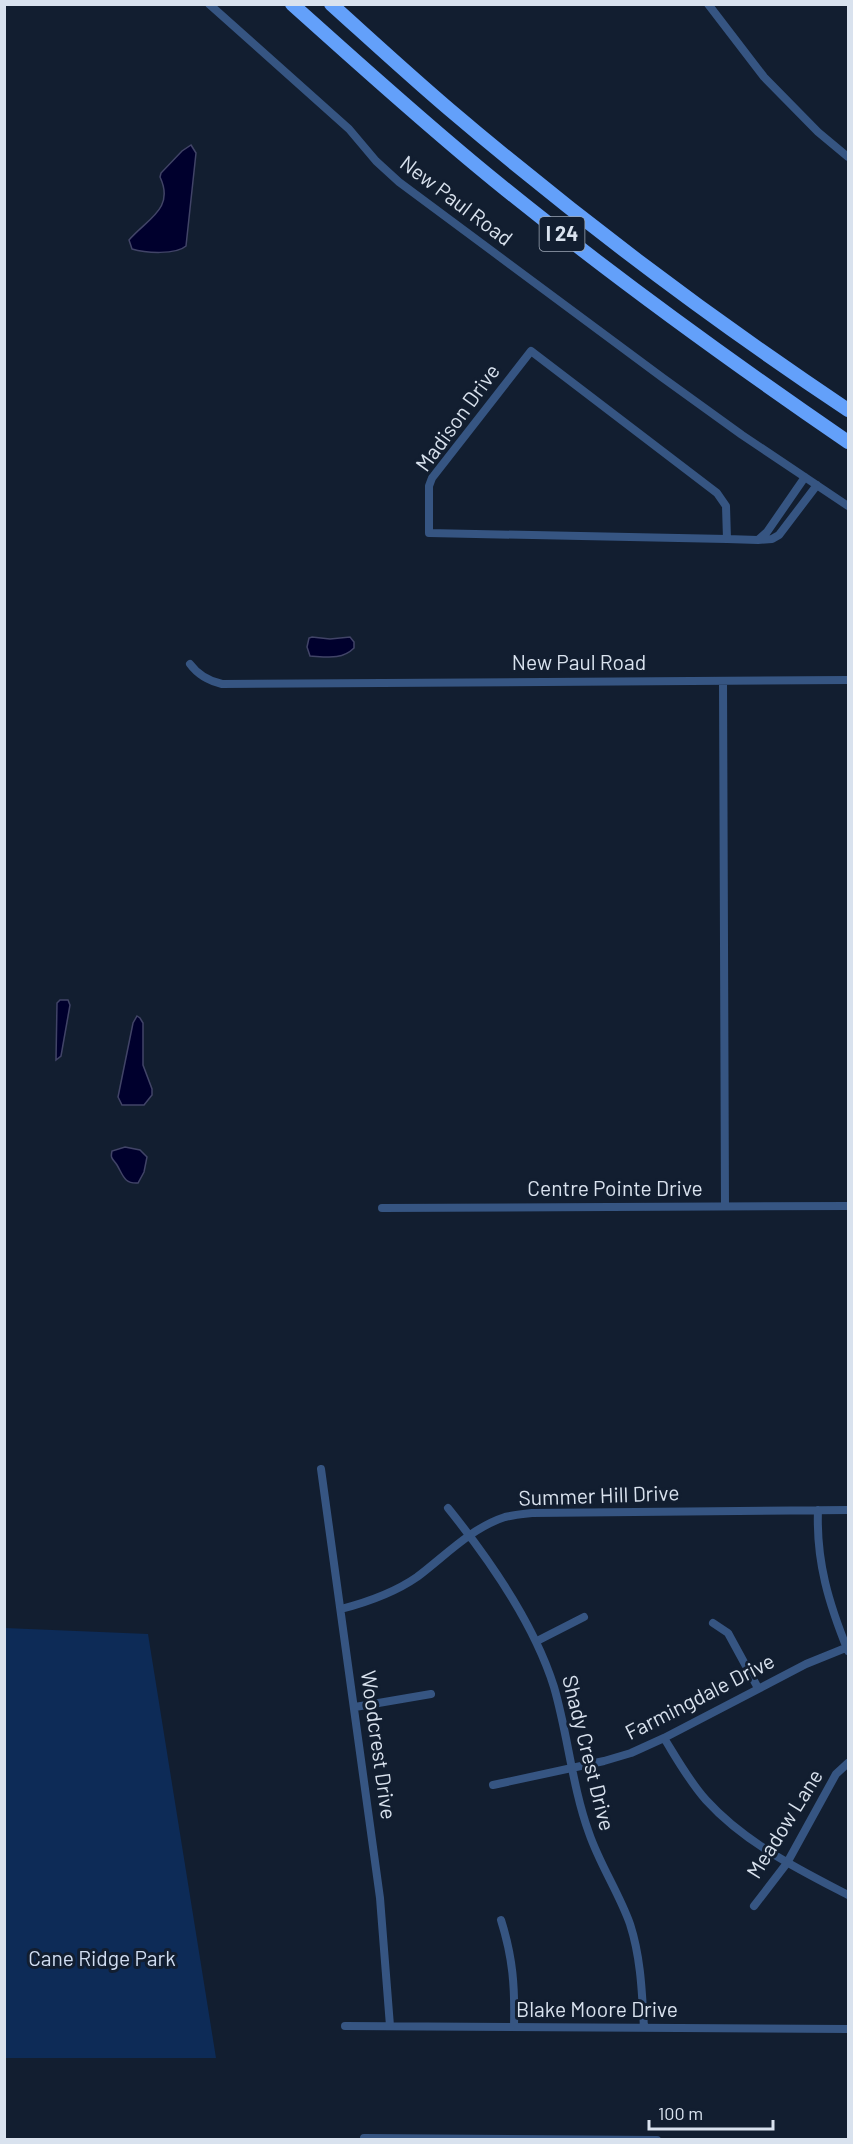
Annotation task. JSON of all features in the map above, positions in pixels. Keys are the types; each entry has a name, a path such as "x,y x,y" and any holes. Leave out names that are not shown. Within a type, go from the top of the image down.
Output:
{"highway":[{"name":"I 24","path":"292,4 408,108 494,180 676,321 849,442"},
{"name":"I 24","path":"331,4 450,110 567,205 687,298 849,410"}],"street":[{"name":"New Paul Road","path":"209,4 353,134 376,161 399,182 663,378 849,506"},
{"path":"708,4 764,77 818,132 849,158"},
{"name":"Madison Drive","path":"727,539 726,506 717,494 531,351 430,481 429,533 758,540 777,537 817,484"},
{"path":"758,540 768,532 805,477"},
{"path":"785,507 796,514"},
{"name":"New Paul Road","path":"190,664 202,676 222,684 849,680"},
{"path":"723,681 725,1206"},
{"name":"Centre Pointe Drive","path":"382,1208 849,1206"},
{"name":"Woodcrest Drive","path":"321,1469 380,1898 390,2026"},
{"name":"Shady Crest Drive","path":"448,1508 470,1535 537,1641 554,1689 579,1804 601,1864 630,1923 642,1981 644,2028"},
{"path":"818,1510 817,1538 820,1566 848,1649"},
{"name":"Summer Hill Drive","path":"341,1609 364,1603 416,1578 470,1535 505,1517 532,1513 849,1510"},
{"path":"537,1641 584,1617"},
{"path":"713,1623 728,1633 758,1688"},
{"name":"Farmingdale Drive","path":"493,1785 631,1753 806,1664 848,1649"},
{"path":"355,1707 431,1694"},
{"path":"664,1738 706,1800 730,1823 786,1863 849,1895"},
{"name":"Meadow Lane","path":"753,1906 786,1863 823,1793 836,1774 849,1763"},
{"path":"501,1920 513,1965 514,2027"},
{"name":"Blake Moore Drive","path":"345,2026 849,2029"},
{"path":"364,2138 657,2139"}],"green space":[{"name":"Cane Ridge Park","path":"5,1628 148,1634 216,2058 5,2058"}],"shaded area":[{"path":"191,145 196,153 186,246 168,252 132,249 129,240 157,213 162,205 164,188 161,173"},
{"path":"350,637 354,642 354,648 339,656 310,656 307,647 309,638 330,639"},
{"path":"60,1000 68,1000 70,1005 61,1056 56,1060 57,1003"},
{"path":"137,1016 143,1023 143,1065 152,1095 144,1105 122,1105 118,1097 133,1023"},
{"path":"125,1147 140,1150 147,1157 144,1172 138,1183 127,1180 112,1157 112,1151"}]}
